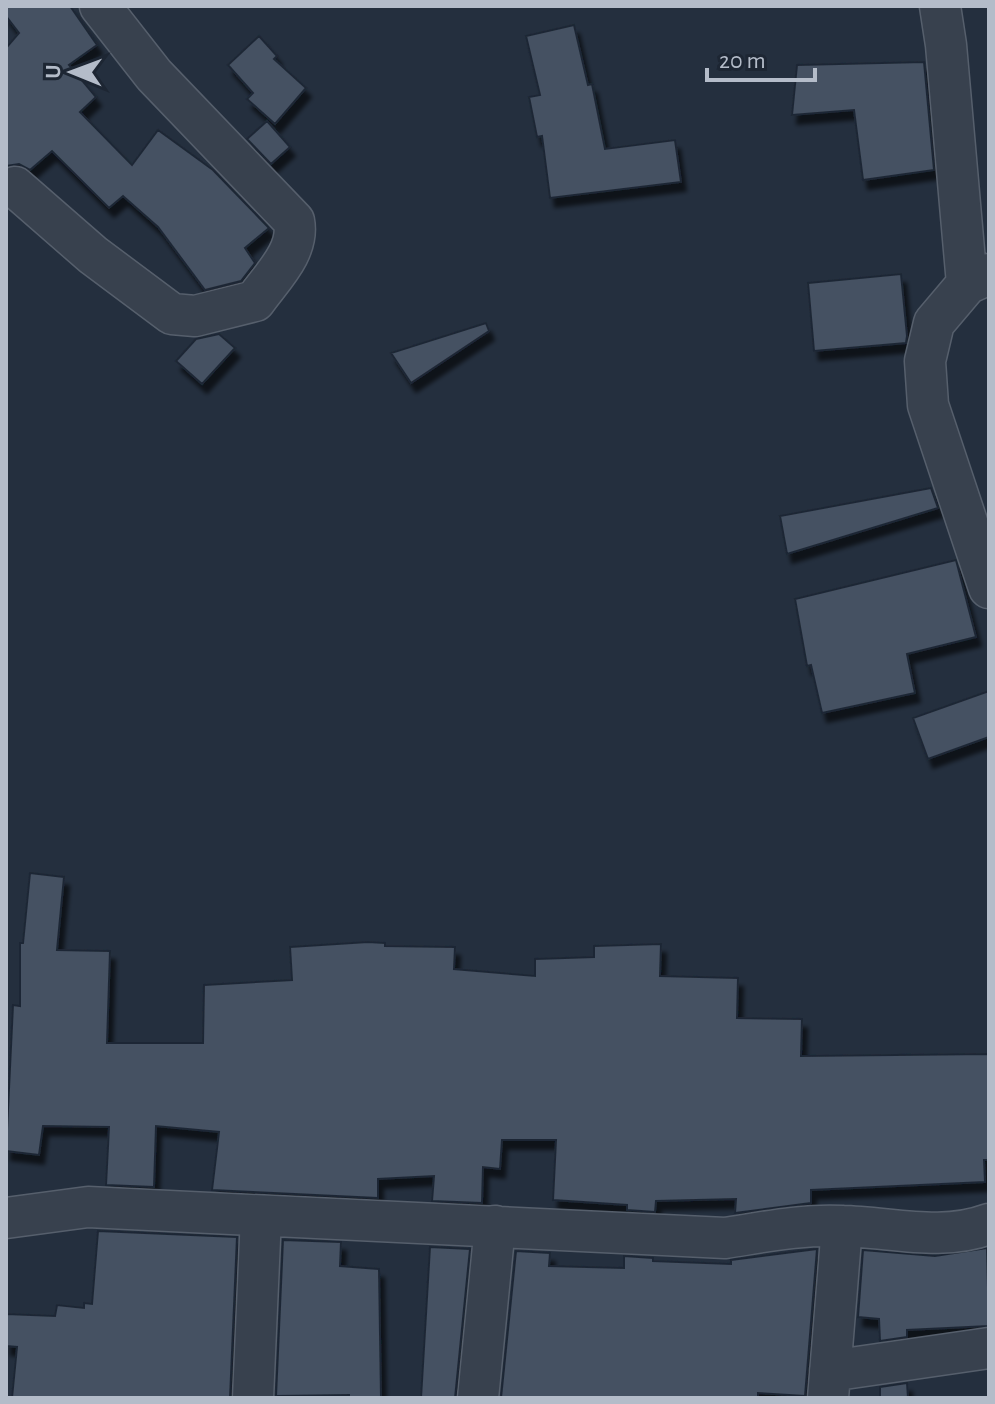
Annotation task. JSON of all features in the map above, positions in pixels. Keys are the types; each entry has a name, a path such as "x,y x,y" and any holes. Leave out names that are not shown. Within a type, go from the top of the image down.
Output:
{"street":[{"path":"15,187 93,255 172,314 195,316 255,301 294,246 297,234 294,221 154,75 100,6"},
{"path":"940,6 978,279 934,323 925,361 928,405 989,588"},
{"path":"6,1218 88,1207 725,1238 787,1228 842,1226 913,1234 976,1229 989,1224"},
{"path":"253,1398 261,1216"},
{"path":"478,1398 495,1226"},
{"path":"842,1226 829,1384 989,1348"}],"building":[{"path":"6,6 70,6 97,45 69,65 96,97 80,112 132,165 158,130 213,170 269,228 245,248 255,263 241,281 205,290 158,227 123,196 109,208 52,151 30,170 19,164 6,166 6,48 19,33 6,16"},
{"path":"574,25 588,85 592,84 605,149 675,140 681,182 550,198 542,136 537,137 529,97 540,95 526,36"},
{"path":"259,36 277,56 274,59 306,88 275,124 247,99 253,93 228,65"},
{"path":"924,62 934,170 863,180 854,110 792,115 797,65"},
{"path":"267,121 290,147 271,164 247,139"},
{"path":"901,274 906,343 814,351 808,283"},
{"path":"486,323 489,331 411,383 391,353"},
{"path":"219,334 235,348 202,384 176,361 196,339"},
{"path":"931,488 938,508 787,554 780,516"},
{"path":"956,560 976,637 907,654 915,693 822,713 811,665 807,666 795,599"},
{"path":"989,691 989,737 928,759 913,718"},
{"path":"30,873 64,877 57,950 110,951 107,1043 203,1043 204,985 292,980 290,947 368,942 385,943 385,946 455,947 454,969 535,976 535,959 594,957 594,946 661,944 660,976 738,978 737,1018 802,1019 801,1056 989,1054 989,1160 984,1160 985,1182 811,1190 811,1203 735,1213 736,1199 656,1201 655,1212 627,1210 627,1205 553,1200 556,1140 502,1140 500,1169 483,1167 482,1203 432,1201 434,1176 378,1179 378,1198 212,1190 219,1132 156,1126 154,1187 106,1185 109,1127 43,1126 39,1155 6,1151 13,1005 20,1006 20,943 23,943"},
{"path":"98,1231 237,1237 230,1398 12,1398 17,1347 6,1346 6,1314 55,1316 57,1305 84,1308 84,1303 92,1304"},
{"path":"283,1240 341,1242 340,1266 379,1269 381,1398 276,1396"},
{"path":"430,1247 470,1249 455,1398 421,1398"},
{"path":"987,1248 989,1326 907,1330 907,1337 880,1341 879,1319 858,1317 863,1250 935,1256"},
{"path":"817,1249 805,1396 758,1393 758,1398 501,1398 516,1251 550,1253 549,1266 624,1268 624,1256 653,1258 653,1261 731,1264 731,1260"},
{"path":"907,1383 908,1398 880,1398 880,1387"}]}
